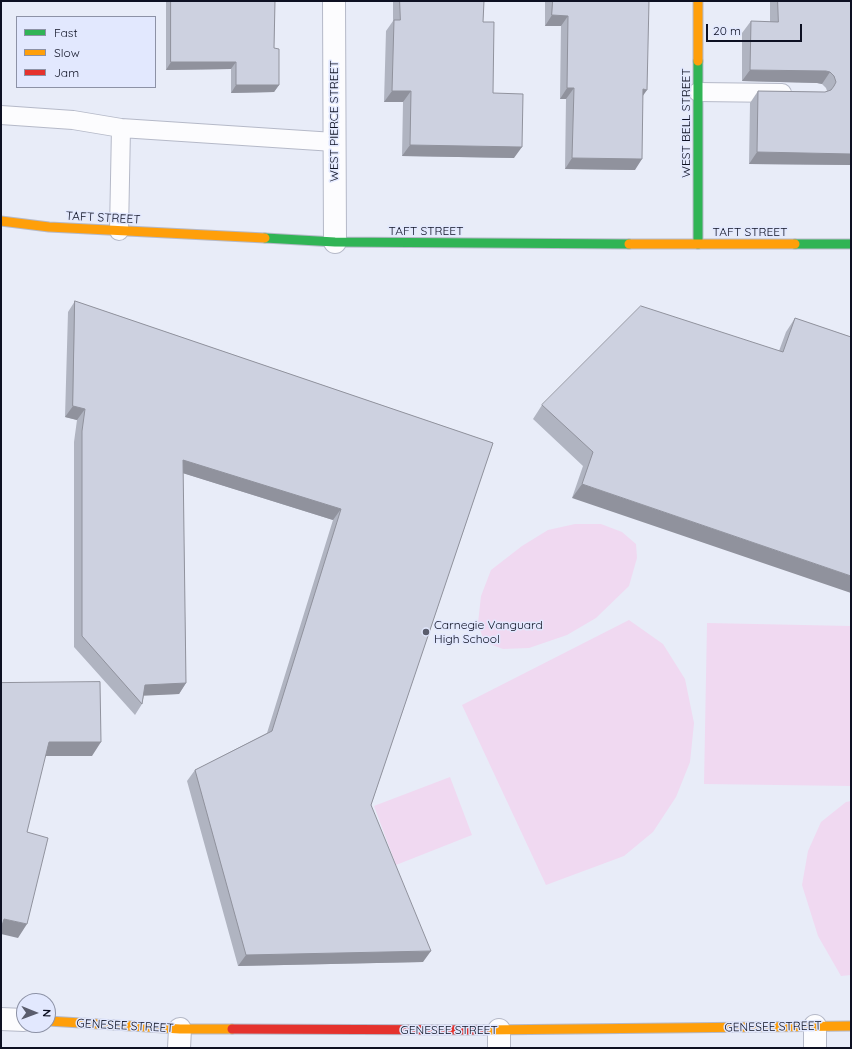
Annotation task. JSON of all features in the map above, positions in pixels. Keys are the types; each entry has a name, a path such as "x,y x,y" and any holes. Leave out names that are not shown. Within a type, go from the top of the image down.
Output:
{"street":[{"name":"WEST PIERCE STREET","path":"334,1 335,242"},
{"name":"WEST BELL STREET","path":"698,1 698,244"},
{"name":"TAFT STREET","path":"1,221 49,227 335,242 851,244"},
{"path":"1,1018 16,1019"},
{"name":"GENESEE STREET","path":"56,1022 179,1039 499,1039 815,1026 851,1026"},
{"path":"815,1026 815,1048"}],"lane":[{"path":"698,92 801,93"},
{"path":"1,115 73,120 121,128 334,142"},
{"path":"118,231 121,128"}],"shaded area":[{"path":"575,524 601,524 622,532 636,544 637,558 629,586 596,618 567,635 529,648 503,649 484,642 478,623 481,596 491,570 522,546 548,530"},
{"path":"629,620 663,644 685,679 694,723 690,762 676,797 653,832 624,856 546,885 462,705"},
{"path":"707,623 851,626 851,786 704,784"},
{"path":"450,777 472,835 396,865 374,806"},
{"path":"851,801 851,975 841,976 818,936 802,885 808,851 821,822 846,802"}],"building":[{"path":"171,1 275,1 274,48 279,49 279,85 236,85 236,62 171,62"},
{"path":"400,1 484,1 483,22 494,22 493,93 523,94 522,147 410,145 411,91 392,91 394,20 400,20"},
{"path":"553,1 649,1 647,90 643,89 642,159 572,158 574,88 567,88 568,16 552,15"},
{"path":"778,1 851,1 851,154 757,152 758,91 825,92 831,90 836,82 834,76 830,72 826,71 750,70 751,21 778,22"},
{"path":"75,301 493,443 371,805 431,951 246,955 195,770 272,731 341,509 183,460 186,683 145,685 142,704 82,636 82,431 85,409 73,406"},
{"path":"641,306 783,352 795,318 851,337 851,576 582,484 593,452 542,405"},
{"path":"100,682 101,742 49,742 27,832 48,838 27,924 4,919 1,929 1,683"}],"traffic: fast":[{"path":"698,61 698,244"},
{"path":"265,238 335,242 629,244"},
{"path":"795,244 851,244"}],"traffic: slow":[{"path":"698,1 698,61"},
{"path":"1,221 49,227 265,238"},
{"path":"629,244 795,244"},
{"path":"56,1021 180,1029 232,1029"},
{"path":"484,1030 851,1026"}],"traffic: jam":[{"path":"232,1029 484,1030"}],"place":[{"name":"Carnegie Vanguard High School","path":"426,632"}]}
